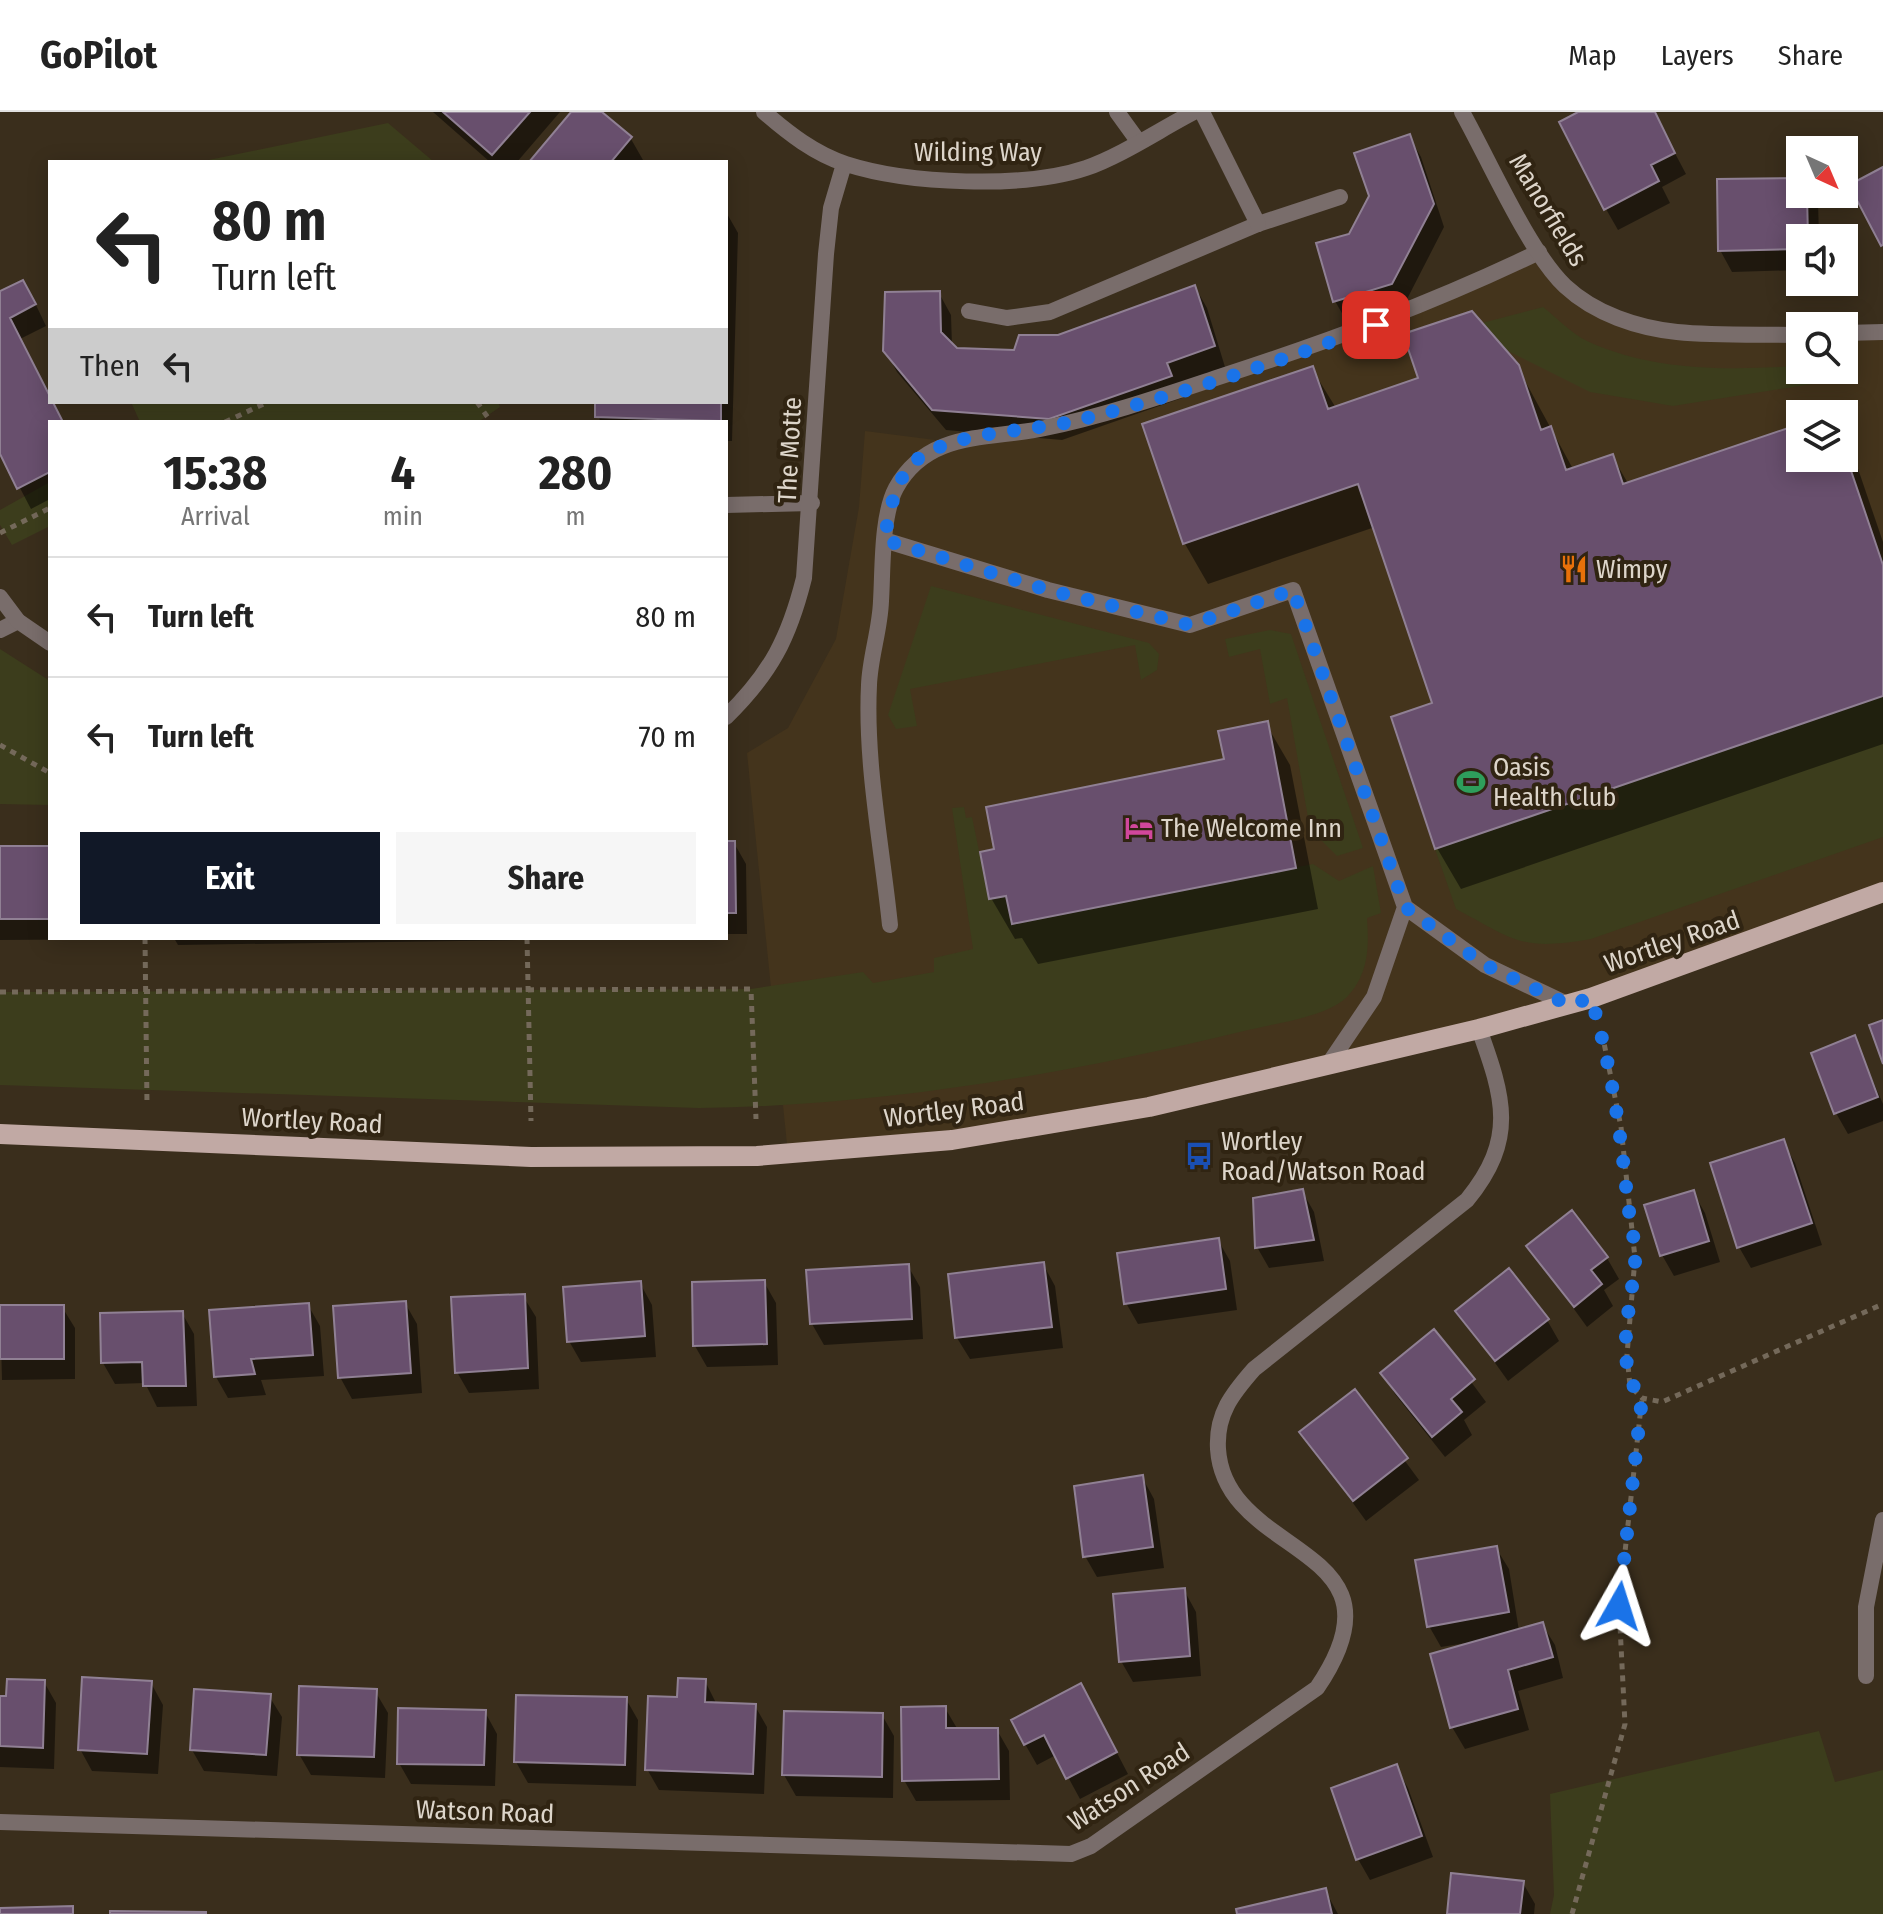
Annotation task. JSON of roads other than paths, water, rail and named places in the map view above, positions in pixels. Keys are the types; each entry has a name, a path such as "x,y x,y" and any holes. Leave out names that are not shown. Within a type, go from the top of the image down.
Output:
{"main road":[{"name":"Wortley Road","path":"0,1134 531,1157 757,1156 967,1137 1149,1107 1569,1005 1883,892"}],"street":[{"name":"Wilding Way","path":"764,112 794,138 844,164 913,178 1036,180 1088,168 1194,112"},
{"path":"1117,112 1138,141"},
{"path":"1202,112 1258,224"},
{"name":"Manorfields","path":"1462,112 1539,252 1565,286 1595,307 1636,325 1678,333 1786,335"},
{"name":"The Motte","path":"728,715 767,674 792,626 804,578 812,503 826,254 831,208 844,164"},
{"path":"969,311 1007,318 1050,312 1258,224 1340,197"},
{"path":"890,925 873,760 869,683 880,630 884,540 895,490 917,459 951,442 1045,428 1135,405 1352,334 1449,296 1539,252"},
{"path":"1858,333 1883,332"},
{"path":"728,505 812,503"},
{"path":"884,540 1048,590 1190,625 1293,590 1405,907 1485,965 1569,1005"},
{"path":"0,597 18,621 48,642"},
{"path":"0,630 18,621"},
{"path":"1328,1065 1374,997 1405,907"},
{"name":"Watson Road","path":"0,1822 1071,1854 1091,1846 1317,1688 1338,1657 1347,1622 1337,1585 1313,1558 1267,1528 1236,1501 1219,1470 1217,1431 1228,1398 1254,1369 1467,1200 1489,1173 1503,1135 1500,1088 1479,1029"},
{"path":"1866,1676 1866,1607 1883,1520"}],"place":[{"name":"Wimpy","path":"1574,569"},
{"name":"Oasis Health Club","path":"1471,782"},
{"name":"The Welcome Inn","path":"1139,828"},
{"name":"Wortley Road/Watson Road","path":"1199,1156"}]}
